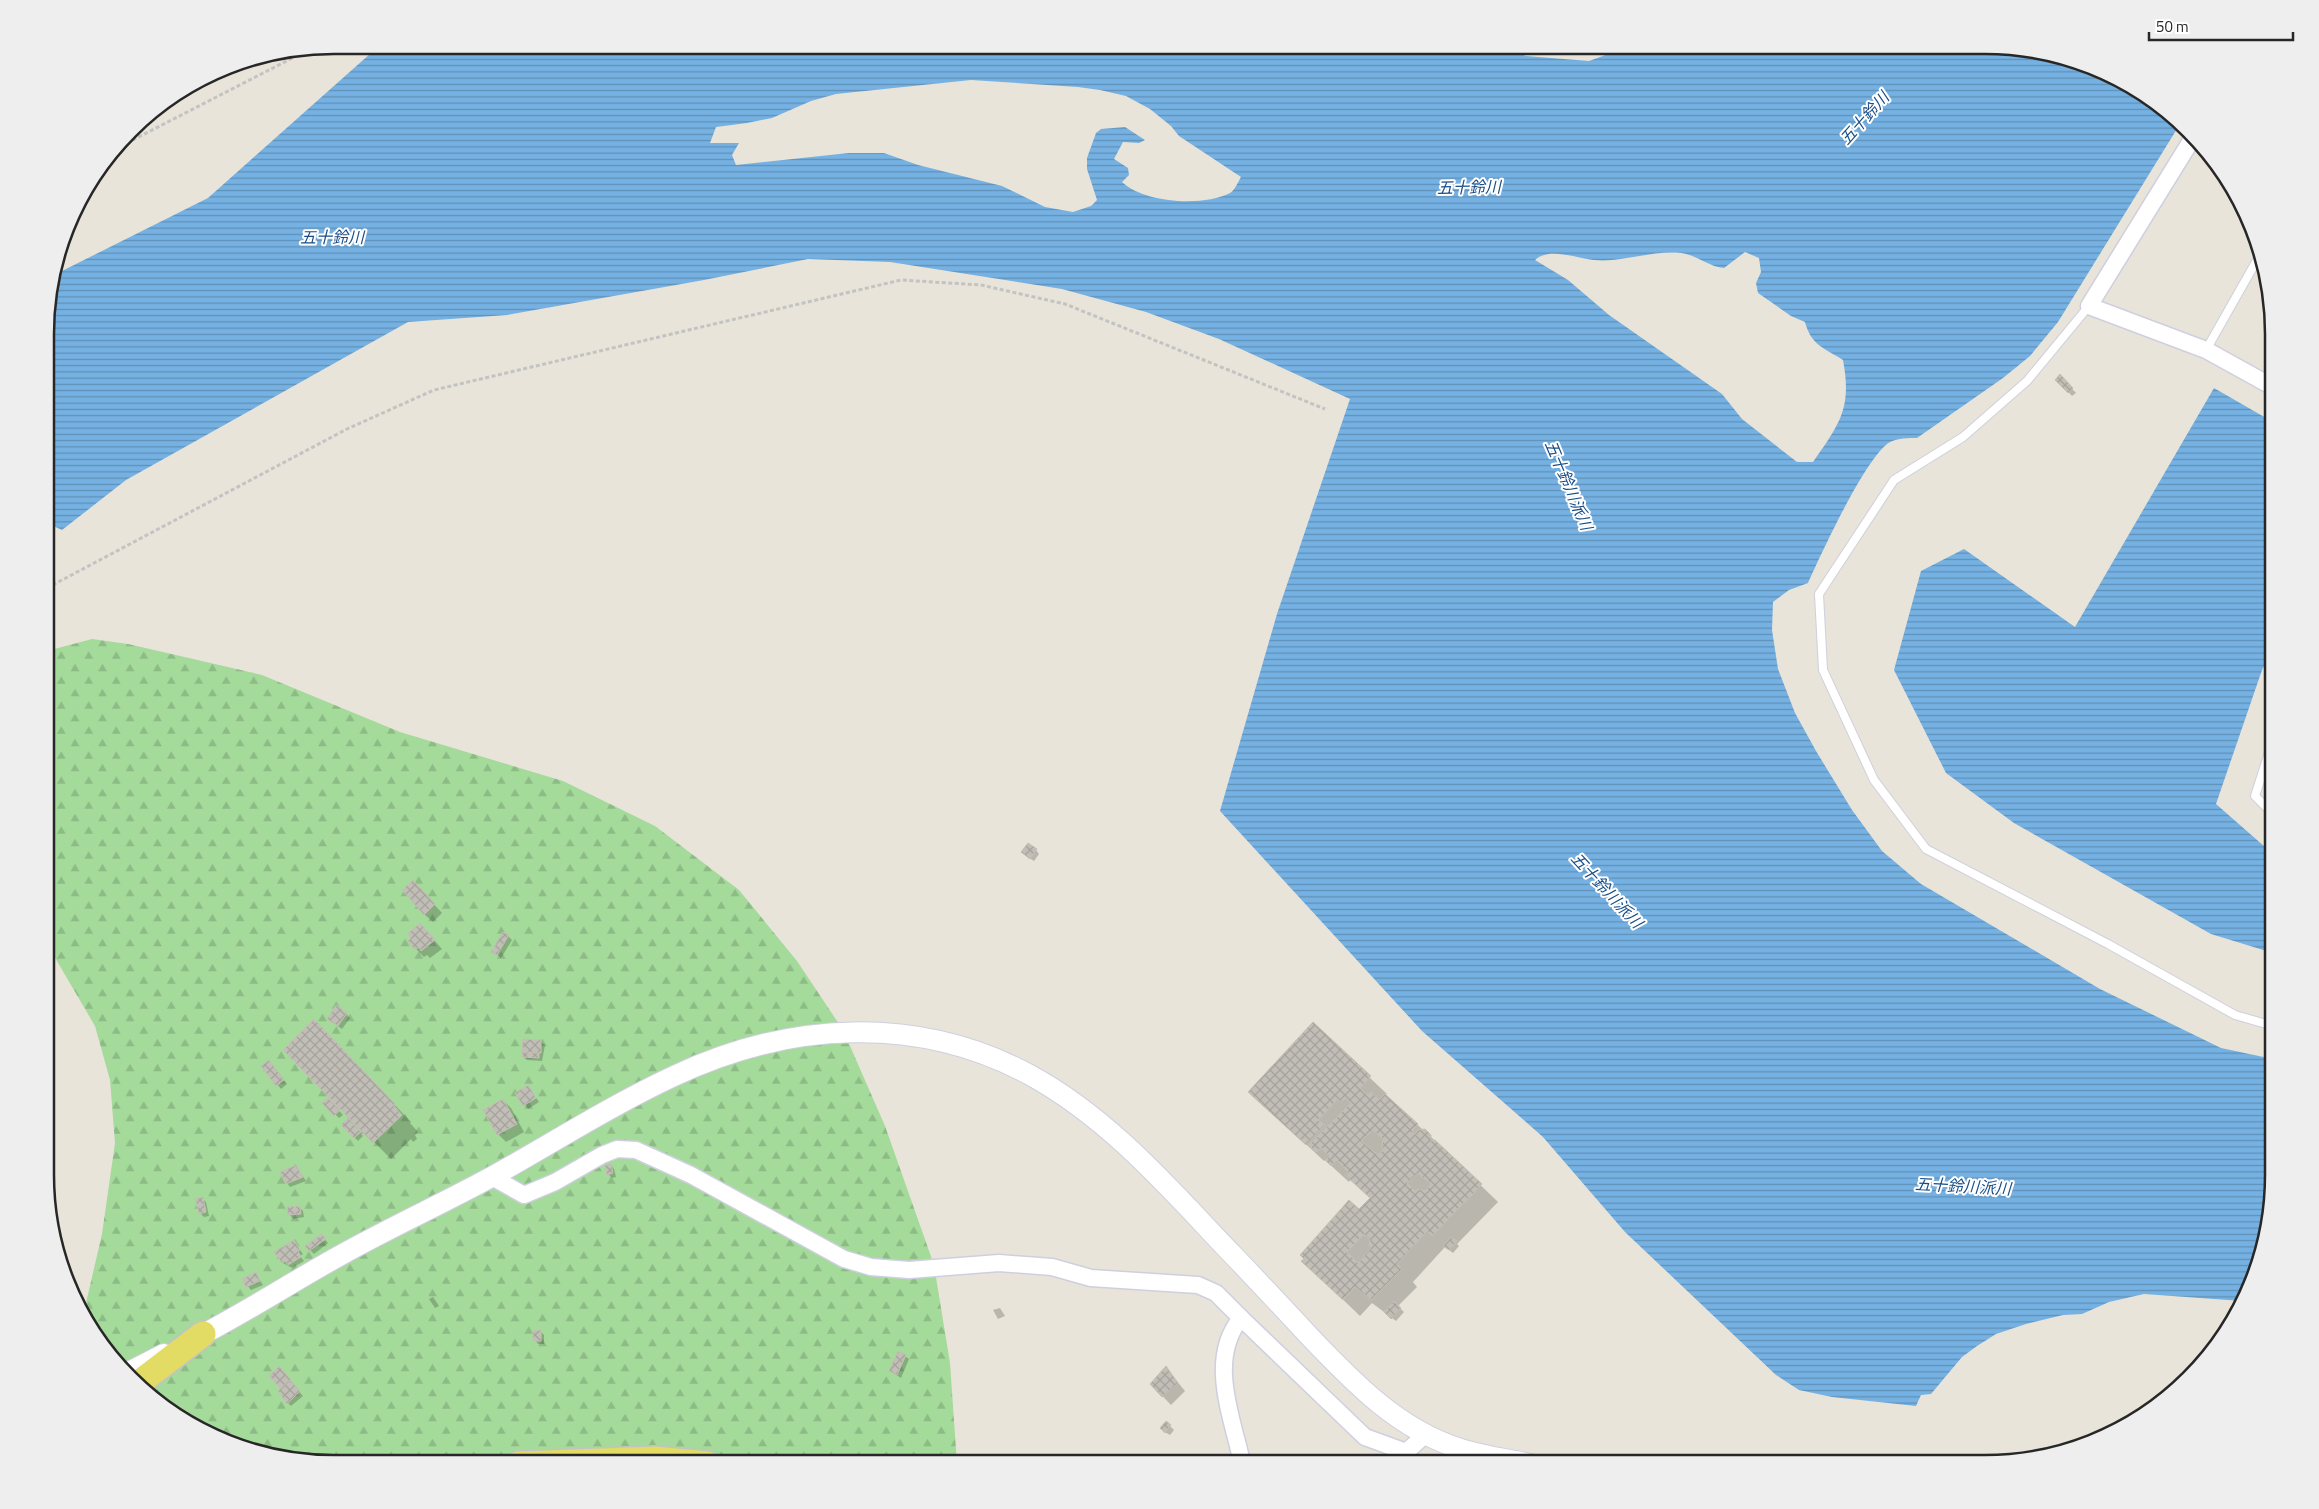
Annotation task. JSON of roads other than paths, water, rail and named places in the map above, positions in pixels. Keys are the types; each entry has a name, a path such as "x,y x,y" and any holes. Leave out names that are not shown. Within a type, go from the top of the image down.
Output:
{"main road":[{"path":"143,1380 203,1334"}],"street":[{"path":"2190,143 2089,306 2206,350 2265,383"},
{"path":"133,1370 203,1334 344,1253 492,1177 675,1075 736,1052 800,1035 850,1031 918,1036 952,1045 1028,1074 1084,1110 1141,1159 1354,1382 1400,1420 1460,1449 1488,1455"},
{"path":"492,1177 524,1195 556,1182 602,1155 617,1149 636,1150 723,1192 844,1259 871,1267 909,1270 998,1263 1052,1267 1091,1278 1198,1285 1216,1294 1365,1437 1406,1452 1426,1434"},
{"path":"1241,1318 1236,1325 1225,1352 1224,1368 1226,1391 1241,1455"}],"lane":[{"path":"2206,350 2256,263"},
{"path":"2089,306 2027,381 1963,437 1894,480 1820,594 1823,670 1874,780 1926,849 2108,944 2235,1015 2265,1024"},
{"path":"2265,766 2256,796 2265,806"}],"water":[{"path":"370,54 1521,54 1526,56 1589,61 1608,54 2003,54 2057,63 2092,75 2141,101 2177,130 2058,322 2030,356 2003,378 1917,438 1903,438 1890,442 1880,451 1845,507 1808,583 1789,590 1773,602 1772,630 1778,669 1795,713 1852,810 1882,851 1921,884 2100,989 2221,1048 2265,1057 2265,1193 2256,1247 2244,1282 2235,1301 2144,1294 2109,1302 2082,1314 2063,1315 1996,1334 1962,1357 1931,1394 1921,1395 1916,1406 1832,1397 1799,1390 1776,1375 1625,1232 1543,1137 1422,1031 1220,811 1277,614 1350,399 1219,339 1146,312 1062,289 890,262 808,259 704,280 507,315 408,322 126,480 62,530 54,526 54,316 61,272 208,198","holes":["971,80 1078,87 1126,96 1150,109 1171,126 1179,136 1241,177 1235,188 1230,193 1219,197 1190,201 1174,201 1144,195 1132,189 1122,182 1129,175 1128,168 1114,159 1123,142 1139,143 1145,140 1125,127 1101,129 1096,133 1087,158 1087,169 1097,200 1091,206 1073,212 1045,207 1002,186 918,165 884,153 849,153 736,165 732,155 739,143 710,143 716,127 772,118 811,101 836,94","1745,252 1759,258 1761,272 1756,283 1758,293 1791,316 1805,322 1815,341 1824,349 1843,360 1846,391 1845,403 1837,425 1813,462 1797,462 1742,419 1722,394 1609,315 1568,280 1535,260 1548,254 1563,254 1594,260 1614,260 1659,253 1681,253 1713,266 1724,268"]},
{"path":"2214,388 2265,417 2265,664 2216,804 2265,847 2265,951 2211,934 2014,823 1946,773 1894,670 1921,571 1964,549 2075,627"}],"water label":[{"name":"五十鈴川","path":"1864,118"},
{"name":"五十鈴川","path":"1469,187"},
{"name":"五十鈴川","path":"332,237"},
{"name":"五十鈴川派川","path":"1569,485"},
{"name":"五十鈴川派川","path":"1607,890"},
{"name":"五十鈴川派川","path":"1963,1186"}]}
